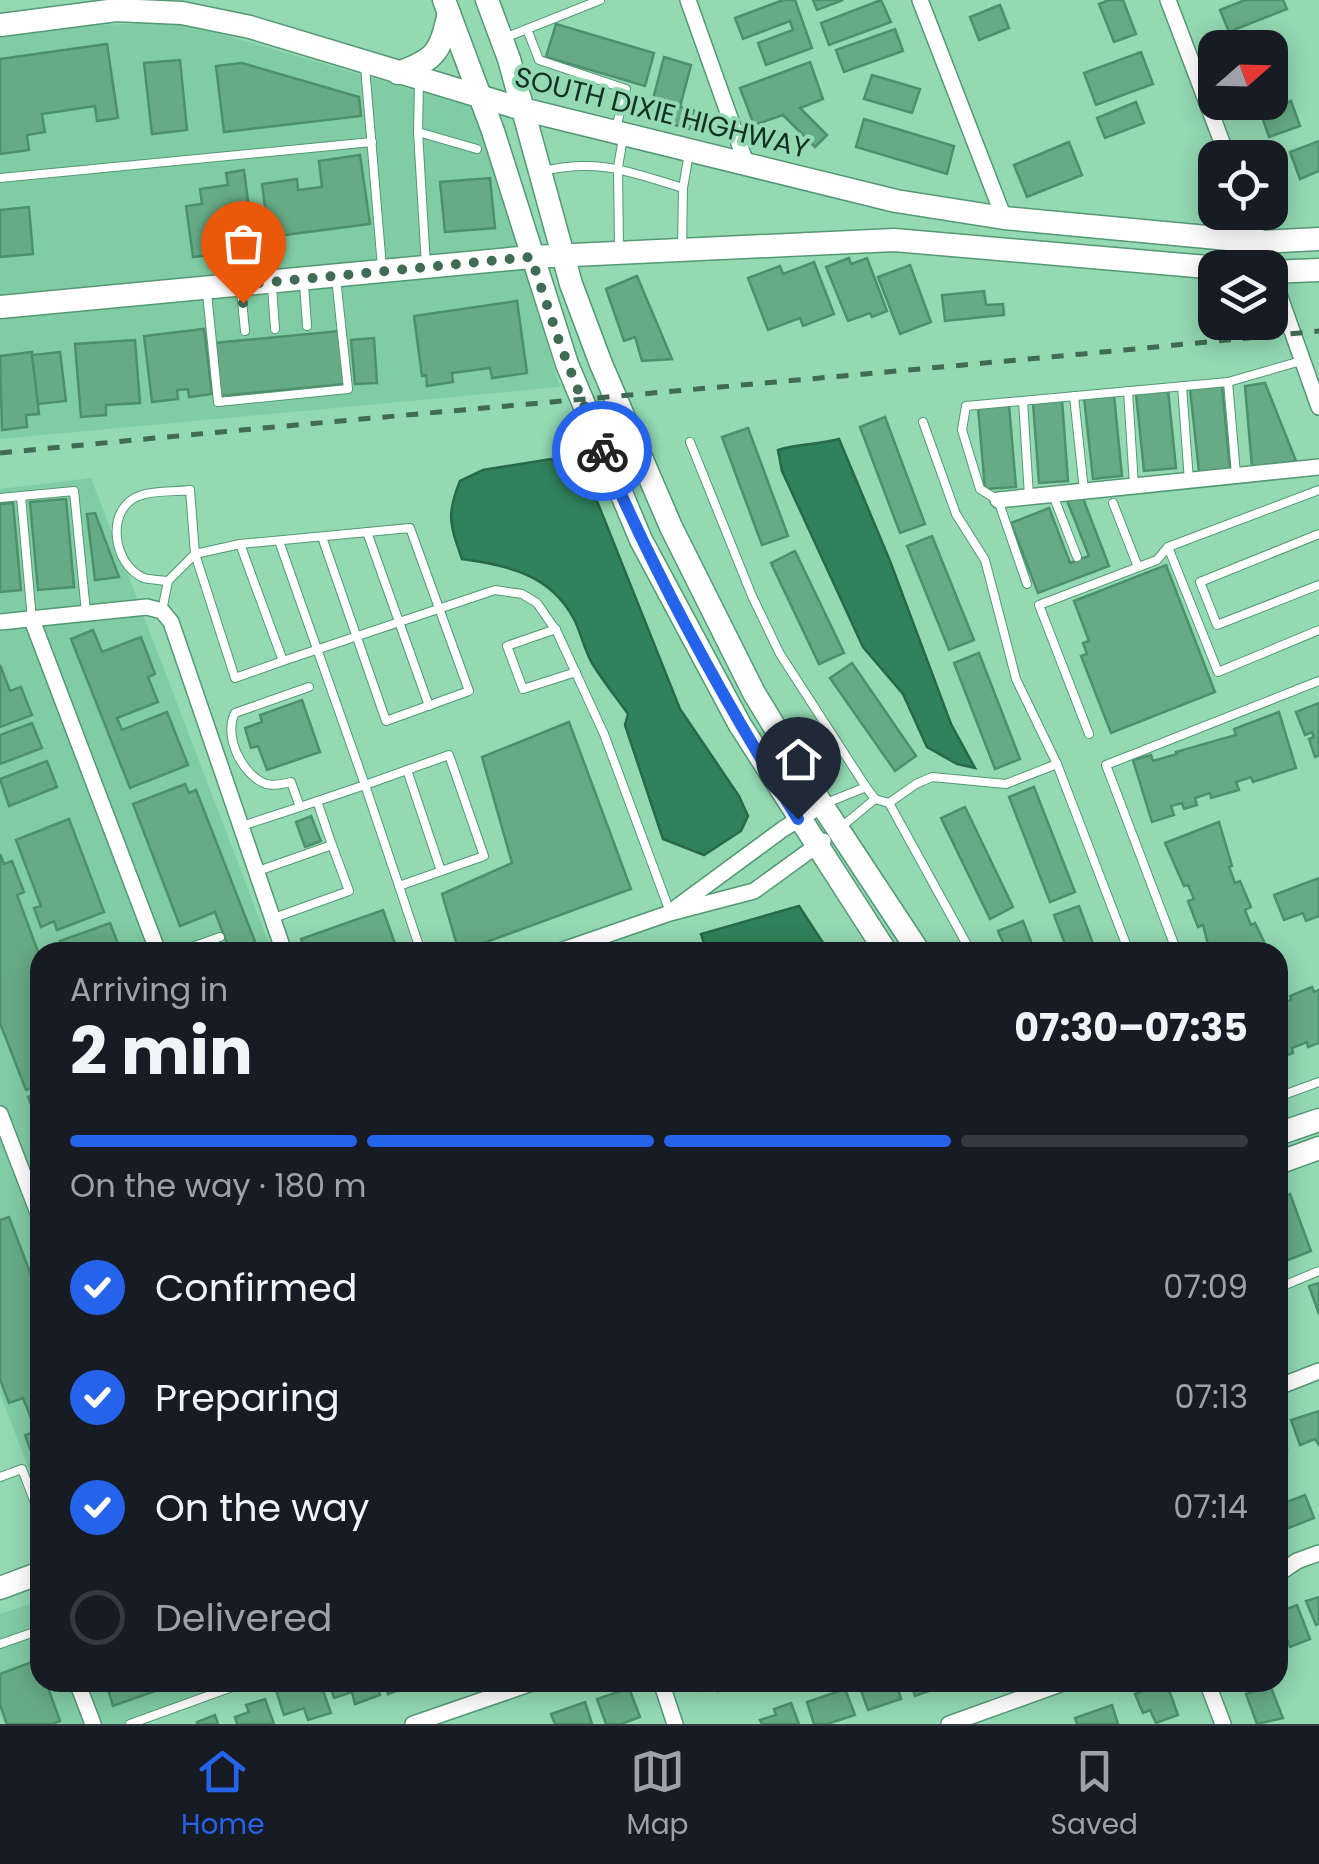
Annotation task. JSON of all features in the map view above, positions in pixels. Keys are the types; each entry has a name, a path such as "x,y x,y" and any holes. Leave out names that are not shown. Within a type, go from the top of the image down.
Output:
{"main road":[{"path":"487,0 502,39 562,256 602,364 690,568 754,693 912,942"},
{"path":"408,76 437,52 447,6"},
{"path":"447,6 598,444 641,540 722,694 879,942"},
{"name":"SOUTH DIXIE HIGHWAY","path":"0,25 91,12 162,11 238,24 522,109 896,201 1004,218 1260,242 1319,239"},
{"path":"0,307 531,257 894,240 1198,266"},
{"path":"1288,270 1319,270"},
{"path":"1288,1131 1319,1120"},
{"path":"1288,1159 1319,1148"},
{"path":"0,1588 30,1581"}],"street":[{"path":"688,0 746,163"},
{"path":"920,0 1004,218"},
{"path":"1168,0 1221,140"},
{"path":"1256,230 1263,250"},
{"path":"1288,319 1319,408"},
{"path":"998,500 1319,467"},
{"path":"0,622 147,607 162,610 171,622 280,942"},
{"path":"32,620 154,942"},
{"path":"670,913 822,805"},
{"path":"587,942 670,913 754,891 839,830"},
{"path":"0,1114 30,1192"},
{"path":"1288,1383 1319,1371"},
{"path":"1288,1567 1319,1553"},
{"path":"81,1692 93,1724"},
{"path":"412,1724 506,1692"},
{"path":"664,1692 675,1724"},
{"path":"949,1724 1038,1692"},
{"path":"1211,1692 1223,1724"}],"lane":[{"path":"502,39 600,0"},
{"path":"528,29 538,60 626,89 619,134 619,253"},
{"path":"365,63 382,272"},
{"path":"408,76 418,132 426,267"},
{"path":"418,132 478,149"},
{"path":"0,178 372,142"},
{"path":"682,250 689,151"},
{"path":"538,172 576,164 618,168 684,188"},
{"path":"206,289 218,402 348,389 336,276"},
{"path":"304,279 307,326"},
{"path":"271,282 275,329"},
{"path":"241,285 245,332"},
{"path":"1027,584 998,500 980,489 962,430 966,406 1228,382 1303,360"},
{"path":"1228,382 1236,474"},
{"path":"1182,386 1189,480"},
{"path":"1128,391 1134,486"},
{"path":"1074,396 1084,492"},
{"path":"1023,401 1030,497"},
{"path":"922,422 956,514 986,560 1016,679 1057,764 1125,942"},
{"path":"690,442 752,596 780,654 875,799 889,803 965,942"},
{"path":"168,581 143,578 126,563 116,534 119,515 140,495 190,490 195,554 235,678 494,590 508,590 537,602 556,629 604,734 670,913"},
{"path":"1089,734 1039,605 1158,560 1168,547 1319,490"},
{"path":"0,498 74,491 86,613"},
{"path":"1053,495 1077,557"},
{"path":"21,496 32,620"},
{"path":"1114,503 1138,567"},
{"path":"162,610 168,581 195,554 240,544 279,541 322,536 410,528 469,691 386,721 322,536"},
{"path":"366,532 429,706"},
{"path":"1319,534 1200,582 1217,625 1319,585"},
{"path":"279,541 418,942"},
{"path":"240,544 283,661"},
{"path":"1168,547 1218,672 1319,630"},
{"path":"556,629 507,646 523,690 576,672"},
{"path":"1173,942 1106,765 1319,681"},
{"path":"300,807 291,782 272,786 243,765 231,732 231,720 235,713 309,688"},
{"path":"239,828 449,755 484,856 399,886"},
{"path":"889,803 932,777 1006,784 1057,764"},
{"path":"407,770 442,871"},
{"path":"822,805 866,786"},
{"path":"839,830 875,799"},
{"path":"271,919 349,892 317,801"},
{"path":"254,873 332,845"},
{"path":"206,942 220,937"},
{"path":"1288,1093 1319,1082"},
{"path":"1288,1284 1319,1272"},
{"path":"0,1477 22,1469 30,1490"},
{"path":"0,1644 30,1634"},
{"path":"130,1724 218,1692"}],"shaded area":[{"path":"180,22 475,108 560,387 0,439 0,37 70,26"},
{"path":"839,439 951,724 975,768 957,764 927,747 903,694 863,647 782,471 778,450"},
{"path":"551,459 570,462 593,491 680,709 739,796 748,816 741,831 704,855 663,839 625,725 628,714 592,663 564,604 527,575 462,559 451,520 460,481 483,470"},
{"path":"91,478 268,942 30,942 30,1472 0,1393 0,489"},
{"path":"799,906 822,942 704,942 701,934"},
{"path":"30,1604 30,1692 229,1692 130,1724 4,1724 0,1715 0,1614"}],"building":[{"path":"783,0 795,0 812,48 766,65 758,43 793,30 790,21 743,39 735,18"},
{"path":"813,0 843,0 817,10"},
{"path":"881,0 891,22 829,45 821,23"},
{"path":"1123,0 1136,34 1114,42 1099,4"},
{"path":"1245,0 1283,0 1287,9 1234,30 1228,30 1220,10"},
{"path":"1000,5 1009,28 979,40 970,17"},
{"path":"556,24 654,53 645,86 546,57"},
{"path":"895,29 903,51 844,72 836,50"},
{"path":"107,44 118,118 97,121 95,106 42,114 45,132 27,135 29,150 0,154 0,59"},
{"path":"1141,52 1153,84 1096,105 1084,73"},
{"path":"664,57 691,65 680,107 695,111 690,129 648,118"},
{"path":"180,60 187,130 152,134 144,63"},
{"path":"810,62 823,99 800,108 827,135 815,147 783,115 754,125 740,88"},
{"path":"242,63 359,97 361,116 224,132 216,66"},
{"path":"872,75 920,89 912,113 864,99"},
{"path":"1291,101 1300,126 1269,137 1263,120 1288,120"},
{"path":"1136,102 1144,123 1105,138 1097,118"},
{"path":"864,119 954,146 947,174 856,147"},
{"path":"1319,141 1319,171 1300,179 1290,152"},
{"path":"1069,142 1082,175 1027,197 1014,165"},
{"path":"360,155 370,224 269,237 262,184 297,179 298,190 322,187 319,161"},
{"path":"244,170 254,249 193,257 186,206 202,204 200,189 228,185 226,173"},
{"path":"490,178 495,228 445,232 440,182"},
{"path":"29,207 33,254 0,257 0,210"},
{"path":"849,258 851,264 867,258 887,311 848,321 826,267"},
{"path":"814,262 834,314 803,326 800,318 768,330 748,278 780,266 783,274"},
{"path":"910,265 931,322 900,334 878,277"},
{"path":"637,276 672,359 642,361 635,337 624,341 606,289"},
{"path":"984,291 986,305 1003,304 1004,315 945,321 942,295"},
{"path":"517,301 527,373 492,378 490,368 452,373 453,382 427,386 426,375 422,376 414,316"},
{"path":"204,329 212,394 189,397 188,389 177,390 178,399 152,402 144,336"},
{"path":"339,331 344,384 219,396 214,343"},
{"path":"374,338 377,383 355,384 351,340"},
{"path":"135,340 140,403 106,405 106,415 81,417 75,344"},
{"path":"32,352 39,414 26,415 27,427 2,430 0,356"},
{"path":"60,352 66,401 38,404 32,355"},
{"path":"1265,383 1296,461 1252,467 1245,386"},
{"path":"1222,386 1230,469 1199,472 1190,389"},
{"path":"1168,390 1176,468 1144,471 1136,394"},
{"path":"1114,395 1122,476 1093,479 1084,398"},
{"path":"1062,400 1068,481 1039,483 1033,403"},
{"path":"1009,405 1016,487 985,489 978,407"},
{"path":"885,417 925,524 900,533 860,427"},
{"path":"748,428 788,536 762,545 722,437"},
{"path":"1081,493 1109,566 1038,593 1011,523 1049,508 1070,563 1089,556 1066,498"},
{"path":"66,499 74,587 38,590 30,502"},
{"path":"13,503 21,590 0,592 0,504"},
{"path":"95,513 119,577 95,580 87,514"},
{"path":"932,536 974,640 949,650 907,546"},
{"path":"795,551 844,653 819,664 771,563"},
{"path":"1166,565 1215,692 1111,733 1081,656 1087,654 1083,643 1089,641 1074,601"},
{"path":"93,630 102,652 141,637 155,674 148,677 158,702 117,718 122,730 167,712 188,765 130,788 71,639"},
{"path":"979,653 1020,759 995,769 954,663"},
{"path":"852,663 916,756 895,771 830,678"},
{"path":"0,665 10,691 21,687 32,715 0,727"},
{"path":"302,700 320,752 267,770 258,746 251,748 245,728 262,722 260,715"},
{"path":"1319,703 1319,755 1315,757 1309,739 1314,737 1312,732 1305,735 1296,712"},
{"path":"1279,712 1296,768 1253,782 1251,777 1236,782 1239,790 1195,798 1197,805 1184,809 1182,803 1171,806 1174,815 1152,822 1133,760 1151,755 1153,761 1236,735 1234,729"},
{"path":"569,722 631,889 486,942 456,942 442,894 512,863 482,757"},
{"path":"32,723 42,748 0,764 0,735"},
{"path":"47,761 57,787 9,806 0,779"},
{"path":"185,784 189,793 196,790 255,942 226,942 215,912 180,926 133,804"},
{"path":"1034,787 1075,892 1050,902 1009,797"},
{"path":"965,807 1013,907 990,919 941,818"},
{"path":"311,816 321,841 305,847 296,822"},
{"path":"69,819 104,912 57,930 54,921 41,927 34,908 41,906 16,840"},
{"path":"1219,822 1235,883 1240,881 1251,907 1245,910 1264,942 1207,942 1203,925 1198,927 1188,901 1194,899 1165,843"},
{"path":"0,854 4,864 12,861 24,892 17,895 34,942 30,942 30,1089 26,1090 0,1023"},
{"path":"1319,878 1319,916 1306,921 1303,913 1284,920 1274,895"},
{"path":"1079,906 1092,942 1064,942 1054,915"},
{"path":"383,910 394,942 302,942 301,939"},
{"path":"1023,921 1031,942 1003,942 998,931"},
{"path":"110,923 117,942 60,942"},
{"path":"1312,987 1314,992 1319,990 1319,1043 1308,1047 1307,1042 1292,1048 1293,1053 1288,1055 1288,1001 1290,996"},
{"path":"1288,1195 1311,1251 1288,1260"},
{"path":"9,1217 30,1273 30,1416 23,1398 9,1403 0,1379 0,1220"},
{"path":"1319,1283 1319,1314 1309,1286"},
{"path":"1319,1411 1319,1445 1315,1439 1300,1445 1291,1420"},
{"path":"1305,1495 1314,1518 1288,1528 1288,1501"},
{"path":"1319,1597 1319,1624 1316,1625 1306,1601"},
{"path":"1297,1605 1310,1639 1290,1647 1288,1642 1288,1608"},
{"path":"30,1663 30,1692 50,1692 60,1721 7,1724 0,1705 0,1674"},
{"path":"109,1692 153,1692 113,1706"},
{"path":"277,1692 324,1692 331,1713 308,1720 304,1708 284,1715"},
{"path":"352,1692 379,1692 380,1695 355,1704"},
{"path":"631,1692 640,1717 621,1724 606,1724 597,1699"},
{"path":"846,1692 855,1715 814,1724 807,1702"},
{"path":"862,1692 899,1692 901,1699 868,1710"},
{"path":"1170,1692 1178,1715 1156,1723 1150,1710 1143,1713 1135,1694"},
{"path":"1273,1692 1283,1718 1257,1724 1246,1694"},
{"path":"265,1699 274,1724 237,1724 235,1717 249,1712 246,1705"},
{"path":"585,1702 592,1724 555,1724 551,1714"},
{"path":"791,1703 799,1724 762,1724 760,1720 776,1715 774,1709"},
{"path":"1112,1705 1118,1724 1077,1724 1075,1718"},
{"path":"215,1715 218,1724 197,1724 197,1722"}],"railway":[{"path":"0,453 1319,331"}],"way so far":[{"path":"243,303 241,285 531,257 602,451"}],"route":[{"path":"602,451 684,624 798,819"}]}
